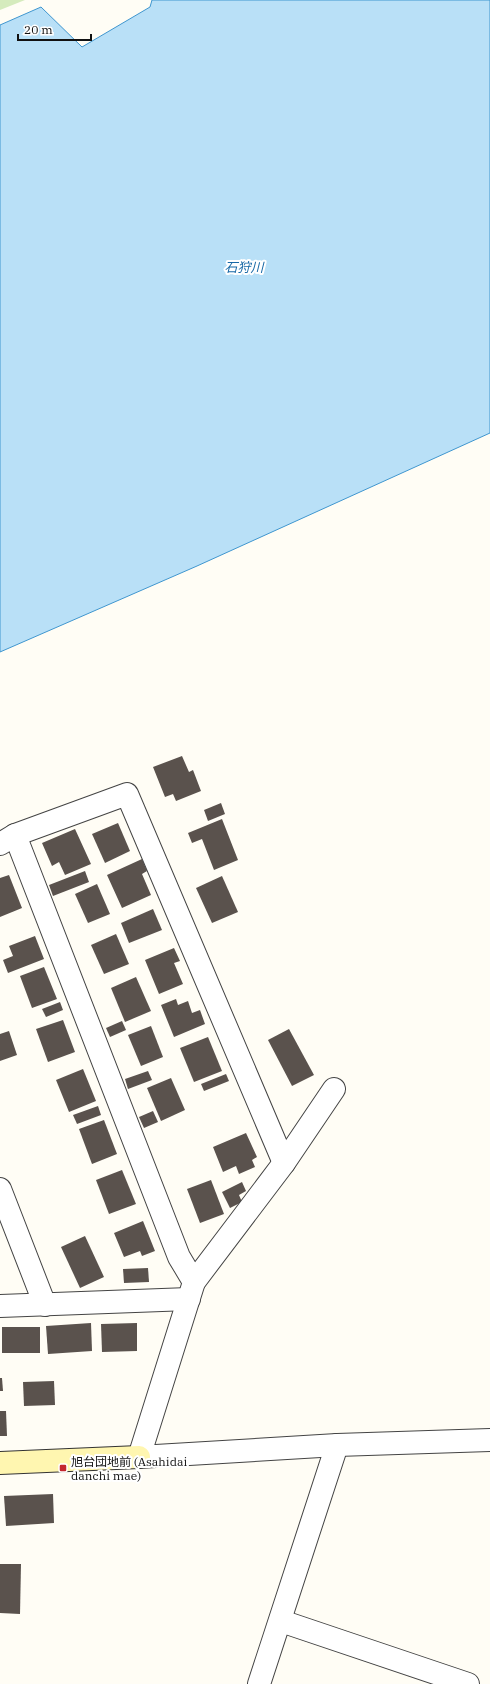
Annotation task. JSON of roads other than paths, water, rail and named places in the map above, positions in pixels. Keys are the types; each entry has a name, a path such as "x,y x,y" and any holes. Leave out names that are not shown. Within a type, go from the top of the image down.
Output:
{"street":[{"path":"191,1291 179,1257 7,839 127,794 284,1163"},
{"path":"139,1457 191,1291 284,1163 334,1089"},
{"path":"0,1188 45,1305"},
{"path":"0,1306 45,1305 191,1291"},
{"path":"0,1463 139,1457 337,1445 490,1440"},
{"path":"259,1684 281,1621 337,1445"},
{"path":"281,1621 468,1684"}],"water":[{"name":"石狩川","path":"152,0 490,0 490,433 197,566 0,652 0,25 41,7 82,47 150,7"}],"place":[{"name":"旭台団地前 (Asahidai danchi mae)","path":"63,1468"}]}
